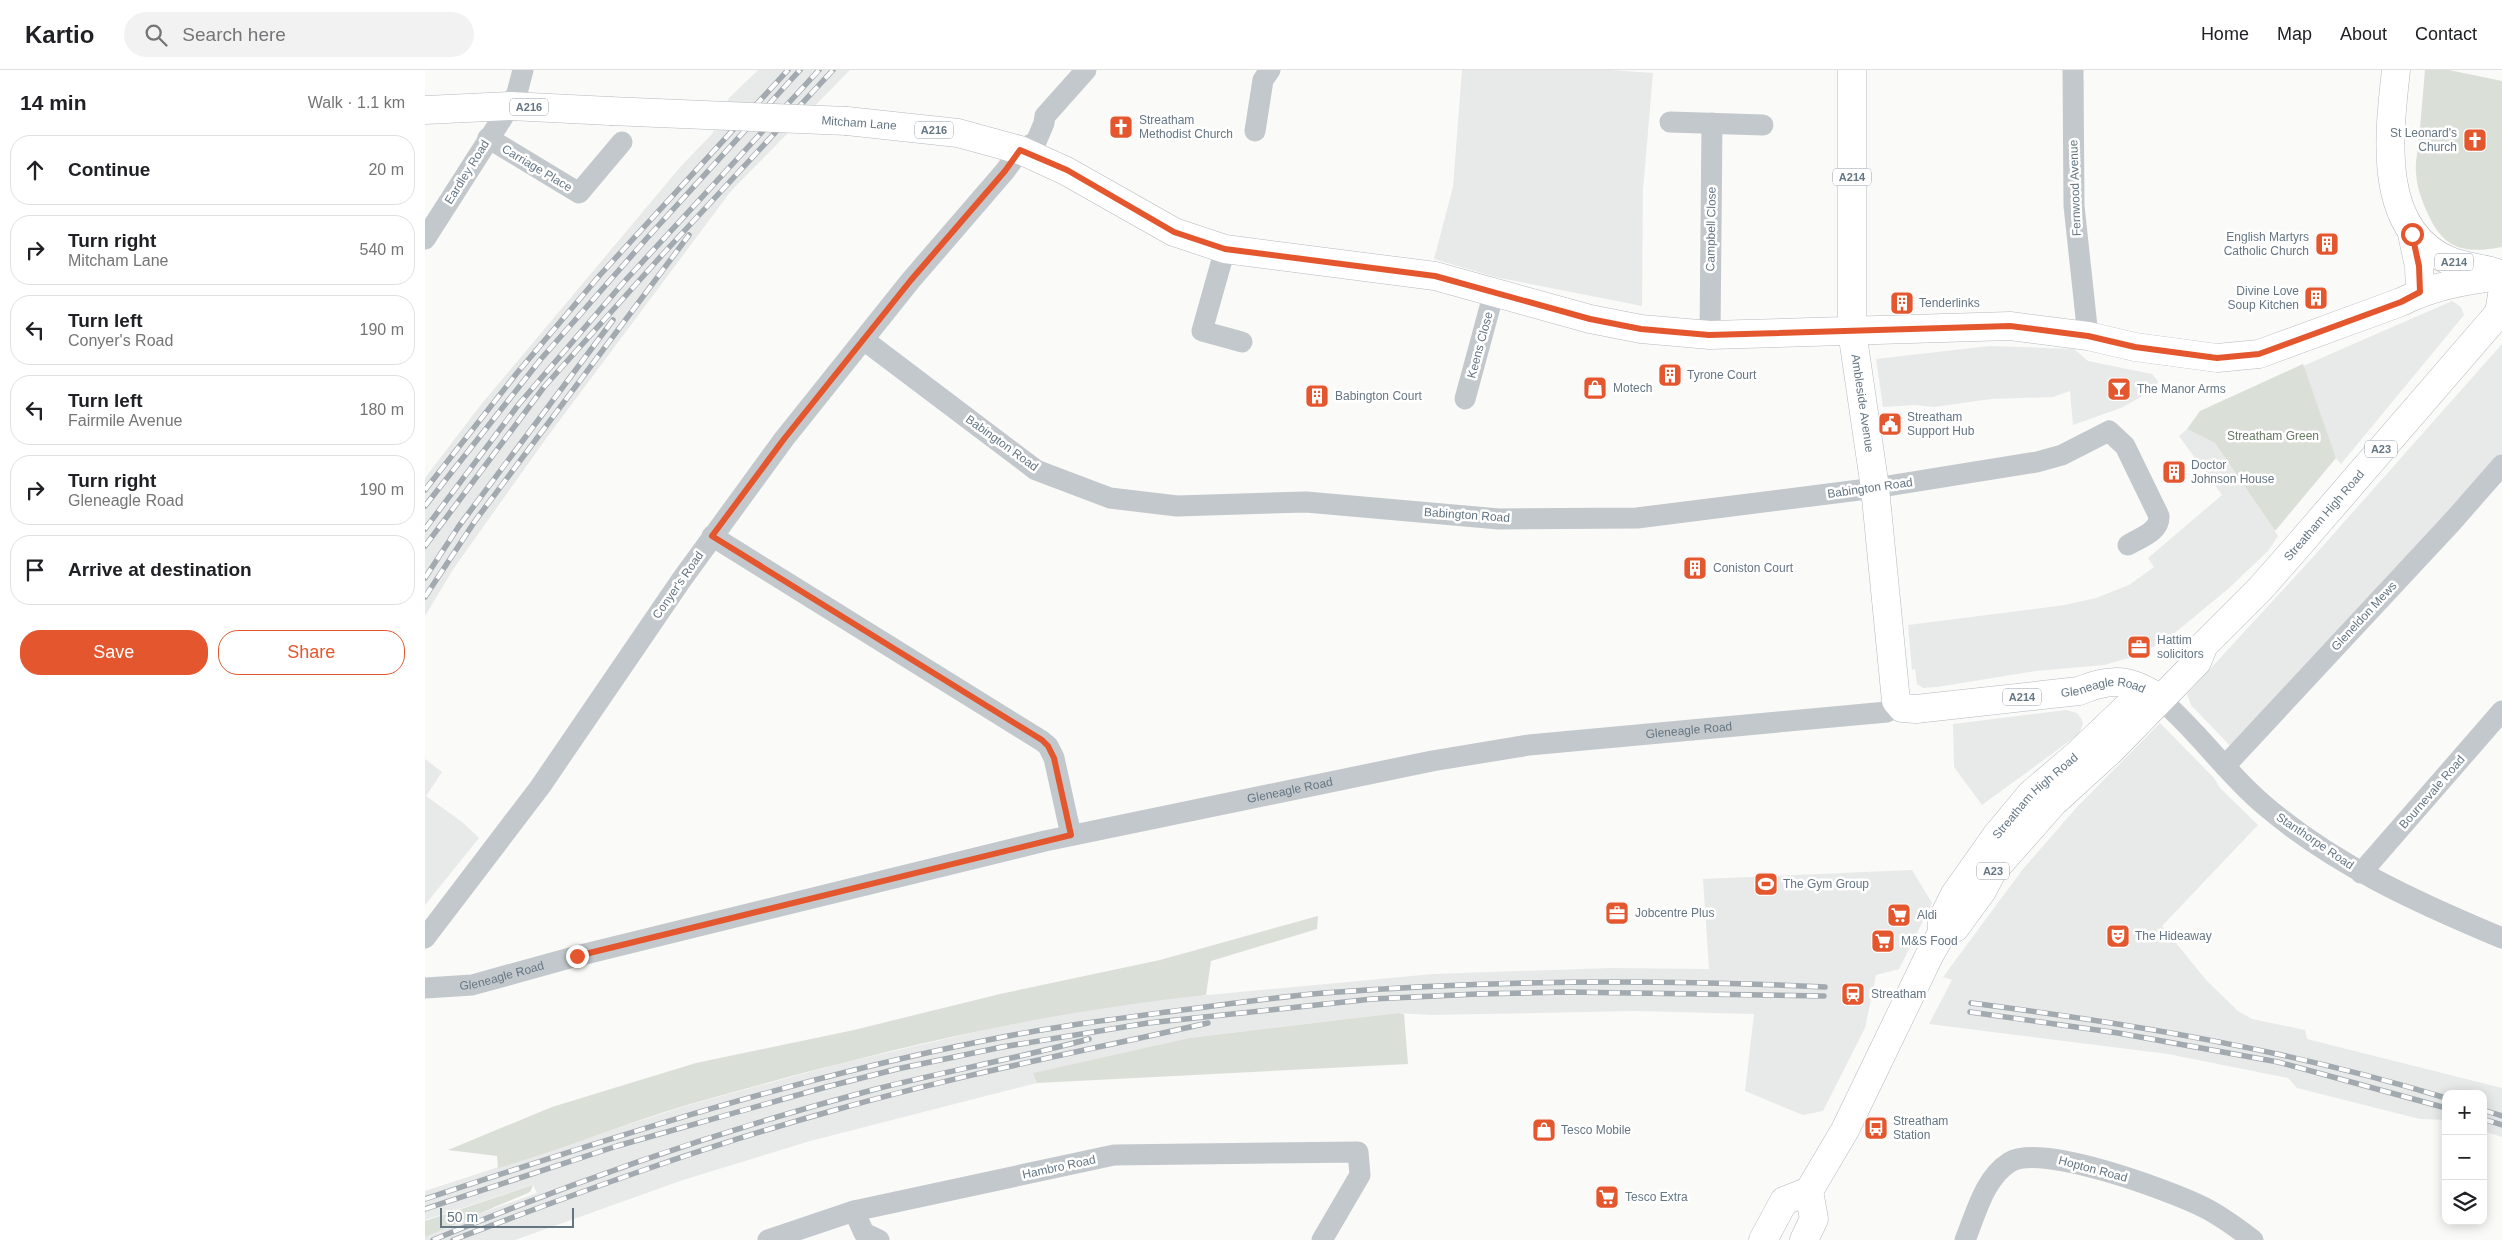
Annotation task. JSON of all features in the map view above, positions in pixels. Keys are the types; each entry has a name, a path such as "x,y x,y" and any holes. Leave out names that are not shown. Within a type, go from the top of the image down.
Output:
{"main road":[{"name":"Ambleside Avenue","path":"1852,70 1852,331 1875,488 1894,695 1898,705"},
{"name":"A214","path":"2396,70 2389,136 2390,158 2398,199 2412,234 2436,254 2451,262 2488,268 2502,275"},
{"name":"Mitcham Lane","path":"425,110 510,106 847,121 959,133 1020,150 1067,170 1174,232 1225,249 1435,276 1590,319 1641,329 1709,335 2010,326 2088,336 2135,347 2217,358 2259,354 2401,302 2420,292 2465,280 2502,275"},
{"path":"2412,234 2419,266 2420,292"},
{"name":"Streatham High Road","path":"1809,1191 1845,1130 1942,933 1942,920 1955,894 1982,854 2031,794 2099,734 2197,662 2203,644 2260,589 2501,307"},
{"name":"Gleneagle Road","path":"1898,705 1902,708 1916,709 2079,691 2095,684 2114,682 2127,682 2153,694"},
{"path":"2079,691 2092,702 2102,716 2099,734"},
{"name":"Streatham High Road","path":"1942,933 1955,928 1982,891 1993,872 2048,808 2111,750 2153,694"},
{"path":"1768,1230 1784,1201 1809,1191 1814,1219 1804,1240"}],"street":[{"name":"Eardley Road","path":"425,239 510,106 517,93 523,70"},
{"name":"Conyer's Road","path":"425,938 545,780 712,536 784,439 1005,171 1020,150 1036,142 1045,116 1086,70"},
{"path":"1255,131 1263,80 1270,70"},
{"name":"Fernwood Avenue","path":"2073,70 2074,206 2088,336"},
{"path":"1671,122 1763,125"},
{"name":"Campbell Close","path":"1709,335 1712,124"},
{"name":"Carriage Place","path":"488,138 579,193 622,142"},
{"path":"1225,249 1202,331 1242,342"},
{"name":"Keens Close","path":"1465,399 1494,292"},
{"name":"Babington Road","path":"864,340 1036,470 1110,498 1177,506 1305,502 1499,519 1637,518 1875,488 2037,462 2062,455 2109,431 2125,446 2159,516 2159,521 2154,530 2128,545"},
{"name":"Gleneldon Mews","path":"2225,766 2452,522 2502,465"},
{"path":"712,536 1042,740 1048,746 1054,758 1071,835"},
{"name":"Stanthorpe Road","path":"2153,694 2263,804 2361,873 2400,894 2502,938"},
{"name":"Gleneagle Road","path":"425,988 472,985 786,904 1071,835 1486,751 1645,733 1887,712 1898,705"},
{"name":"Bournevale Road","path":"2361,873 2502,711"},
{"name":"Hambro Road","path":"768,1240 855,1211 1114,1155 1358,1152 1360,1175 1322,1240"},
{"name":"Hopton Road","path":"1965,1240 1985,1189 2005,1166 2025,1157 2046,1157 2159,1188 2201,1206 2253,1240"},
{"path":"855,1211 864,1232 879,1240"}],"shaded area":[{"path":"758,70 850,70 731,191 545,440 454,568 425,616 425,478 479,407 682,165 712,134 729,98"},
{"path":"1462,70 1610,70 1653,73 1643,190 1642,306 1495,277 1434,259 1453,187"},
{"path":"2452,301 2461,307 2464,315 2341,464 2336,458 2303,366"},
{"path":"2502,344 2502,465 2237,753 2191,705 2187,694 2314,556"},
{"path":"1989,346 2074,349 2088,361 2152,374 2158,381 2153,390 2121,408 2073,425 2070,391 2053,397 1991,399 1934,407 1915,405 1883,407 1876,359"},
{"path":"2187,429 2215,443 2278,536 2268,551 2228,589 2165,641 2136,656 2104,665 2036,671 1937,687 1923,688 1917,684 1915,669 1912,670 1908,625 2065,605 2096,598 2129,585 2154,567 2148,558 2222,495 2179,436"},
{"path":"2066,710 2077,713 2082,720 2083,724 2079,734 1982,805 1954,767 1953,724"},
{"path":"2160,723 2214,778 2220,788 2258,825 2162,926 2207,981 2238,1011 2252,1019 2305,1030 2307,1039 2502,1088 2502,1137 2487,1132 2487,1090 2442,1090 2442,1120 2420,1119 2297,1088 2288,1078 2168,1054 1929,1024 1952,980 1943,977 2023,869 2077,807"},
{"path":"425,759 442,772 426,796 462,822 479,838 425,905"},
{"path":"1912,870 1932,903 1899,969 1876,975 1865,1028 1823,1111 1803,1115 1745,1091 1754,1014 1635,1011 1430,1015 1398,1013 1189,1038 1034,1073 1037,1083 810,1141 683,1180 515,1240 425,1240 425,1235 442,1227 537,1193 533,1185 425,1220 425,1191 685,1106 842,1063 993,1028 1133,1002 1433,974 1610,968 1709,969 1703,879"}],"green space":[{"path":"2425,70 2449,70 2502,81 2502,247 2477,250 2457,247 2441,235 2434,226 2426,209 2419,189 2416,169"},
{"name":"Streatham Green","path":"2303,364 2336,458 2275,531 2215,443 2187,429 2200,411"},
{"path":"1318,916 1317,929 1211,961 1206,995 1075,1013 1009,1025 880,1054 687,1105 498,1168 497,1156 448,1150 552,1107 696,1063 854,1030 1000,994 1160,960"},
{"path":"1398,1013 1404,1014 1408,1064 1037,1083 1033,1073 1189,1038"},
{"path":"533,1185 530,1192 425,1237 425,1221"}],"railway":[{"path":"425,490 517,373 600,275 788,70"},
{"path":"425,506 541,359 648,237 800,70"},
{"path":"425,529 519,404 623,283 819,70"},
{"path":"425,546 544,387 663,254 833,70"},
{"path":"425,597 475,521 689,235"},
{"path":"425,578 459,526 613,320"},
{"path":"425,1199 632,1132 842,1073 1008,1036 1082,1024 1306,995 1449,985 1637,982 1825,987"},
{"path":"425,1209 617,1146 826,1087 897,1069 1002,1047 1148,1023 1372,999 1477,994 1566,992 1824,996"},
{"path":"1971,1003 2092,1020 2211,1040 2328,1066 2442,1097"},
{"path":"1970,1012 2118,1033 2278,1062 2442,1107"},
{"path":"453,1240 643,1170 786,1124 881,1097 1208,1023"},
{"path":"433,1240 597,1176 763,1121 876,1089 1089,1039"},
{"path":"2487,1111 2502,1116"},
{"path":"2487,1120 2502,1125"}],"place":[{"name":"Streatham Methodist Church","path":"1121,127"},
{"name":"St Leonard's Church","path":"2475,140"},
{"name":"English Martyrs Catholic Church","path":"2327,244"},
{"name":"Divine Love Soup Kitchen","path":"2316,298"},
{"name":"Tenderlinks","path":"1902,303"},
{"name":"Tyrone Court","path":"1670,375"},
{"name":"Motech","path":"1595,388"},
{"name":"The Manor Arms","path":"2119,389"},
{"name":"Babington Court","path":"1317,396"},
{"name":"Streatham Support Hub","path":"1890,424"},
{"name":"Doctor Johnson House","path":"2174,472"},
{"name":"Coniston Court","path":"1695,568"},
{"name":"Hattim solicitors","path":"2139,647"},
{"name":"The Gym Group","path":"1766,884"},
{"name":"Jobcentre Plus","path":"1617,913"},
{"name":"Aldi","path":"1899,915"},
{"name":"The Hideaway","path":"2118,936"},
{"name":"M&S Food","path":"1883,941"},
{"name":"Streatham","path":"1853,994"},
{"name":"Streatham Station","path":"1876,1128"},
{"name":"Tesco Mobile","path":"1544,1130"},
{"name":"Tesco Extra","path":"1607,1197"}],"route":[{"path":"577,956 1071,835 1054,758 1048,746 1042,740 712,536 784,439 911,280 1005,171 1020,150 1067,170 1174,232 1225,249 1435,276 1590,319 1641,329 1709,335 1832,333 2010,326 2088,336 2135,347 2185,355 2217,358 2259,354 2401,302 2420,292 2419,266 2412,234"}]}
